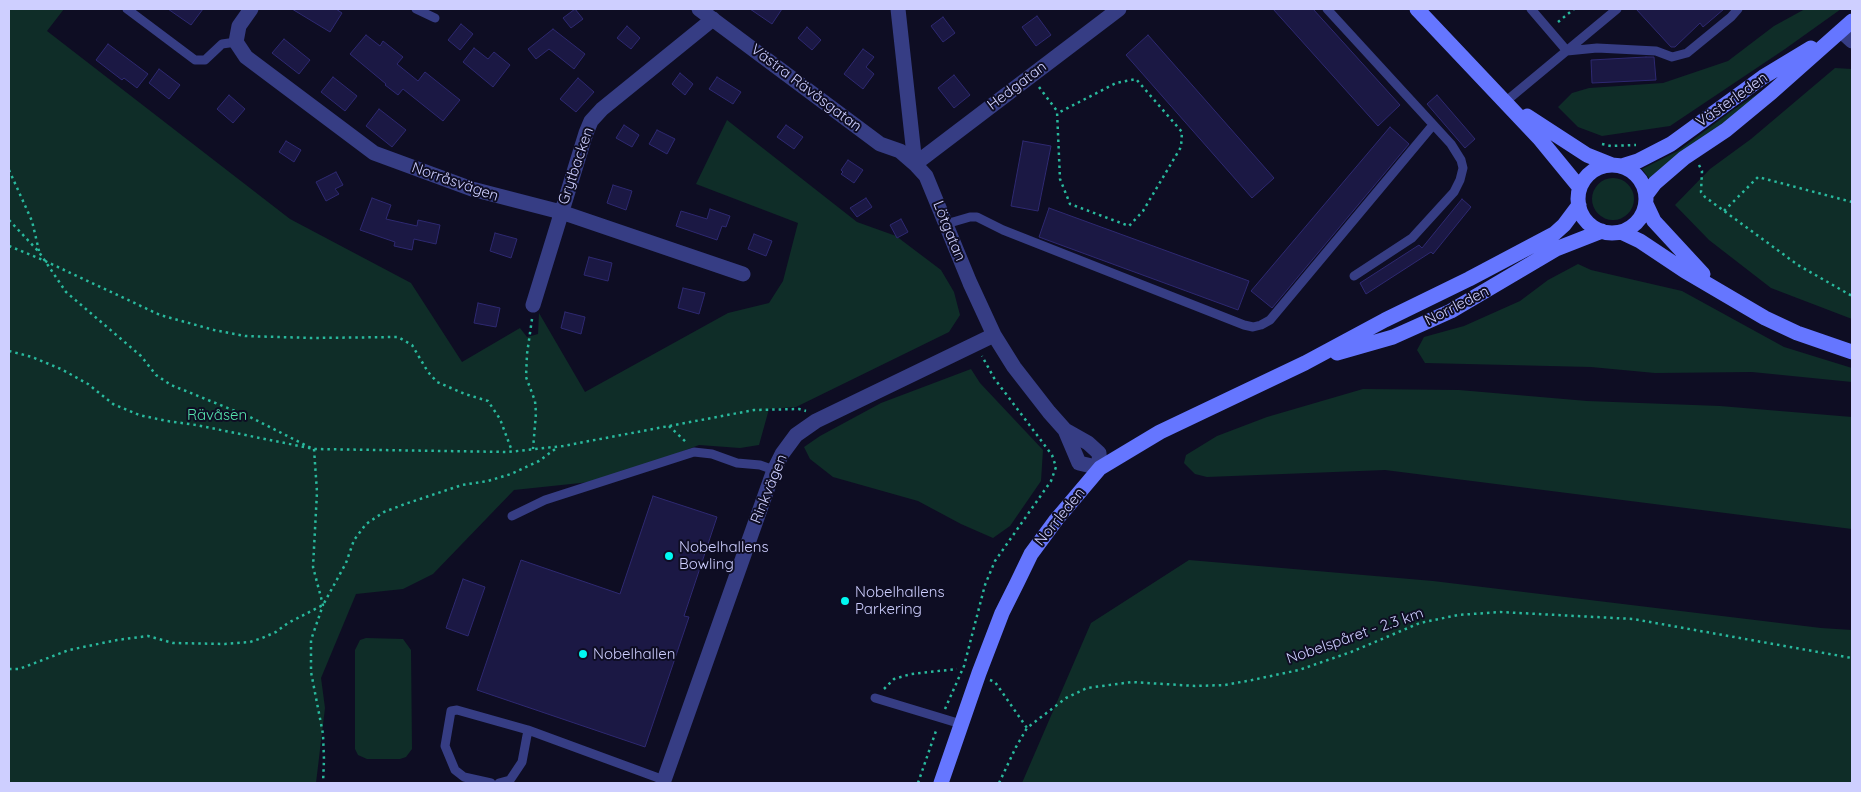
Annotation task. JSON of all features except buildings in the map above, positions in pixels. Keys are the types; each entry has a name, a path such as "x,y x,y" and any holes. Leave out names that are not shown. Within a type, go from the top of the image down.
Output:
{"street":[{"path":"236,42 239,26 251,9"},
{"name":"Västra Rävåsgatan","path":"699,9 880,144 900,150 915,164"},
{"name":"Lötgatan","path":"898,9 915,164 926,176 970,283 994,335 1014,367 1048,412 1065,430 1079,462 1100,468"},
{"name":"Hedgatan","path":"915,164 1119,9"},
{"path":"1417,9 1539,138 1580,188"},
{"name":"Grytbacken","path":"533,305 591,121 602,109 713,19"},
{"path":"1846,26 1852,41"},
{"name":"Västerleden","path":"1617,165 1638,161 1671,144 1763,77 1846,26"},
{"name":"Västerleden","path":"1646,199 1655,183 1684,158 1726,130 1846,26"},
{"name":"Norråsvägen","path":"236,42 246,57 374,153 492,196 561,212 743,274"},
{"path":"1505,102 1587,155 1634,172 1644,187 1654,221 1716,288"},
{"path":"1617,165 1603,166 1592,171 1580,188 1578,194 1579,205 1587,222 1602,231 1621,232 1640,241 1685,271 1750,309 1797,333 1852,352"},
{"path":"1621,232 1636,223 1642,215 1646,199"},
{"name":"Norrleden","path":"941,783 1002,613 1031,554 1056,520 1100,468 1160,432 1305,363 1554,234 1564,225 1579,205"},
{"name":"Norrleden","path":"1305,363 1393,337 1451,311 1556,249 1602,231"},
{"name":"Rinkvägen","path":"664,782 774,470 782,454 796,435 824,417 994,335"}],"lane":[{"path":"127,9 196,60 205,60 222,44 236,42"},
{"path":"416,9 435,18"},
{"path":"1327,9 1451,144 1462,160 1463,168 1454,192 1412,238 1354,276"},
{"path":"1531,9 1567,51"},
{"path":"1505,102 1617,9"},
{"path":"1567,51 1597,48 1656,51 1672,57 1687,53 1738,9"},
{"path":"946,224 970,217 977,217 1003,230 1253,327 1270,320 1433,125"},
{"path":"512,516 545,500 694,452 712,454 774,470"},
{"path":"875,698 962,724"},
{"path":"491,783 464,777 455,770 445,746 452,710 528,730 664,782"},
{"path":"499,783 510,780 522,762 528,730"}],"path":[{"path":"1549,30 1574,9"},
{"path":"1030,76 1058,113 1060,179 1070,204 1129,226 1143,211 1181,147 1182,132 1136,79 1116,83 1058,113"},
{"path":"1596,143 1611,146 1642,143"},
{"path":"1699,165 1702,171 1701,192 1704,198 1798,265 1852,296"},
{"path":"9,170 32,221 39,252 43,260 66,292 141,356 156,375 171,385 250,418 314,450"},
{"path":"1724,212 1758,177 1852,202"},
{"path":"9,220 39,252"},
{"path":"9,246 160,315 214,330 245,336 312,338 398,337 412,345 428,372 437,382 488,401 500,419 512,451"},
{"path":"533,305 526,377 536,413 533,449"},
{"path":"918,783 941,718 964,666 985,585 995,561 1047,488 1056,467 1052,455 994,378 975,344"},
{"path":"9,351 32,357 61,369 88,384 112,404 139,415 314,450 512,451 559,446 754,410 799,409 824,417"},
{"path":"669,426 682,437 694,452"},
{"path":"322,783 324,760 323,734 311,672 311,640 323,605 346,563 354,540 366,524 384,512 462,485 488,481 511,474 539,461 559,446"},
{"path":"314,450 317,492 313,567 323,605"},
{"path":"9,669 19,669 69,650 148,636 173,643 225,644 250,642 276,632 288,623 323,605"},
{"name":"Nobelspåret - 2.3 km","path":"999,783 1027,728 1066,698 1087,688 1132,682 1195,686 1225,685 1252,680 1299,670 1351,652 1420,623 1458,615 1500,612 1633,619 1852,658"},
{"path":"875,698 894,679 929,670 958,668"},
{"path":"987,679 995,682 1027,728"}],"green space":[{"name":"Rävåsen","path":"9,9 64,9 47,31 290,219 411,283 462,362 520,328 527,337 538,334 539,313 585,392 728,313 769,303 783,281 798,223 696,184 727,120 857,222 896,236 941,270 954,292 960,315 949,332 796,407 769,409 759,445 740,448 699,445 626,473 590,482 514,490 433,574 403,589 356,594 321,678 325,708 316,783 9,783"},
{"path":"1805,9 1841,9 1670,126 1602,136 1578,127 1558,107 1572,93 1589,88 1663,83 1728,61 1774,26"},
{"path":"1835,68 1852,69 1852,319 1771,288 1709,240 1675,205 1710,169 1751,139"},
{"path":"1774,83 1652,182 1642,169 1678,151 1733,110"},
{"path":"1617,178 1625,181 1631,187 1634,199 1631,211 1625,217 1609,220 1601,217 1595,211 1592,195 1595,187 1601,181"},
{"path":"1578,264 1591,270 1682,291 1784,347 1852,368 1852,382 1752,372 1655,373 1591,367 1425,363 1417,350 1424,337 1464,326 1520,301 1548,280"},
{"path":"971,369 980,383 1043,450 1041,481 1010,526 993,538 961,524 918,501 833,477 810,459 804,447 820,436 881,403"},
{"path":"1363,389 1459,390 1587,401 1720,406 1852,417 1852,529 1385,470 1207,477 1195,474 1184,463 1186,455 1217,436 1267,417"},
{"path":"1189,560 1433,581 1821,628 1852,630 1852,783 1022,783 1091,623"},
{"path":"366,638 403,639 411,650 412,749 406,757 400,759 367,759 358,755 355,749 355,650 360,640"}],"place":[{"name":"Nobelhallens Bowling","path":"669,556"},
{"name":"Nobelhallens Parkering","path":"845,601"},
{"name":"Nobelhallen","path":"583,654"}]}
